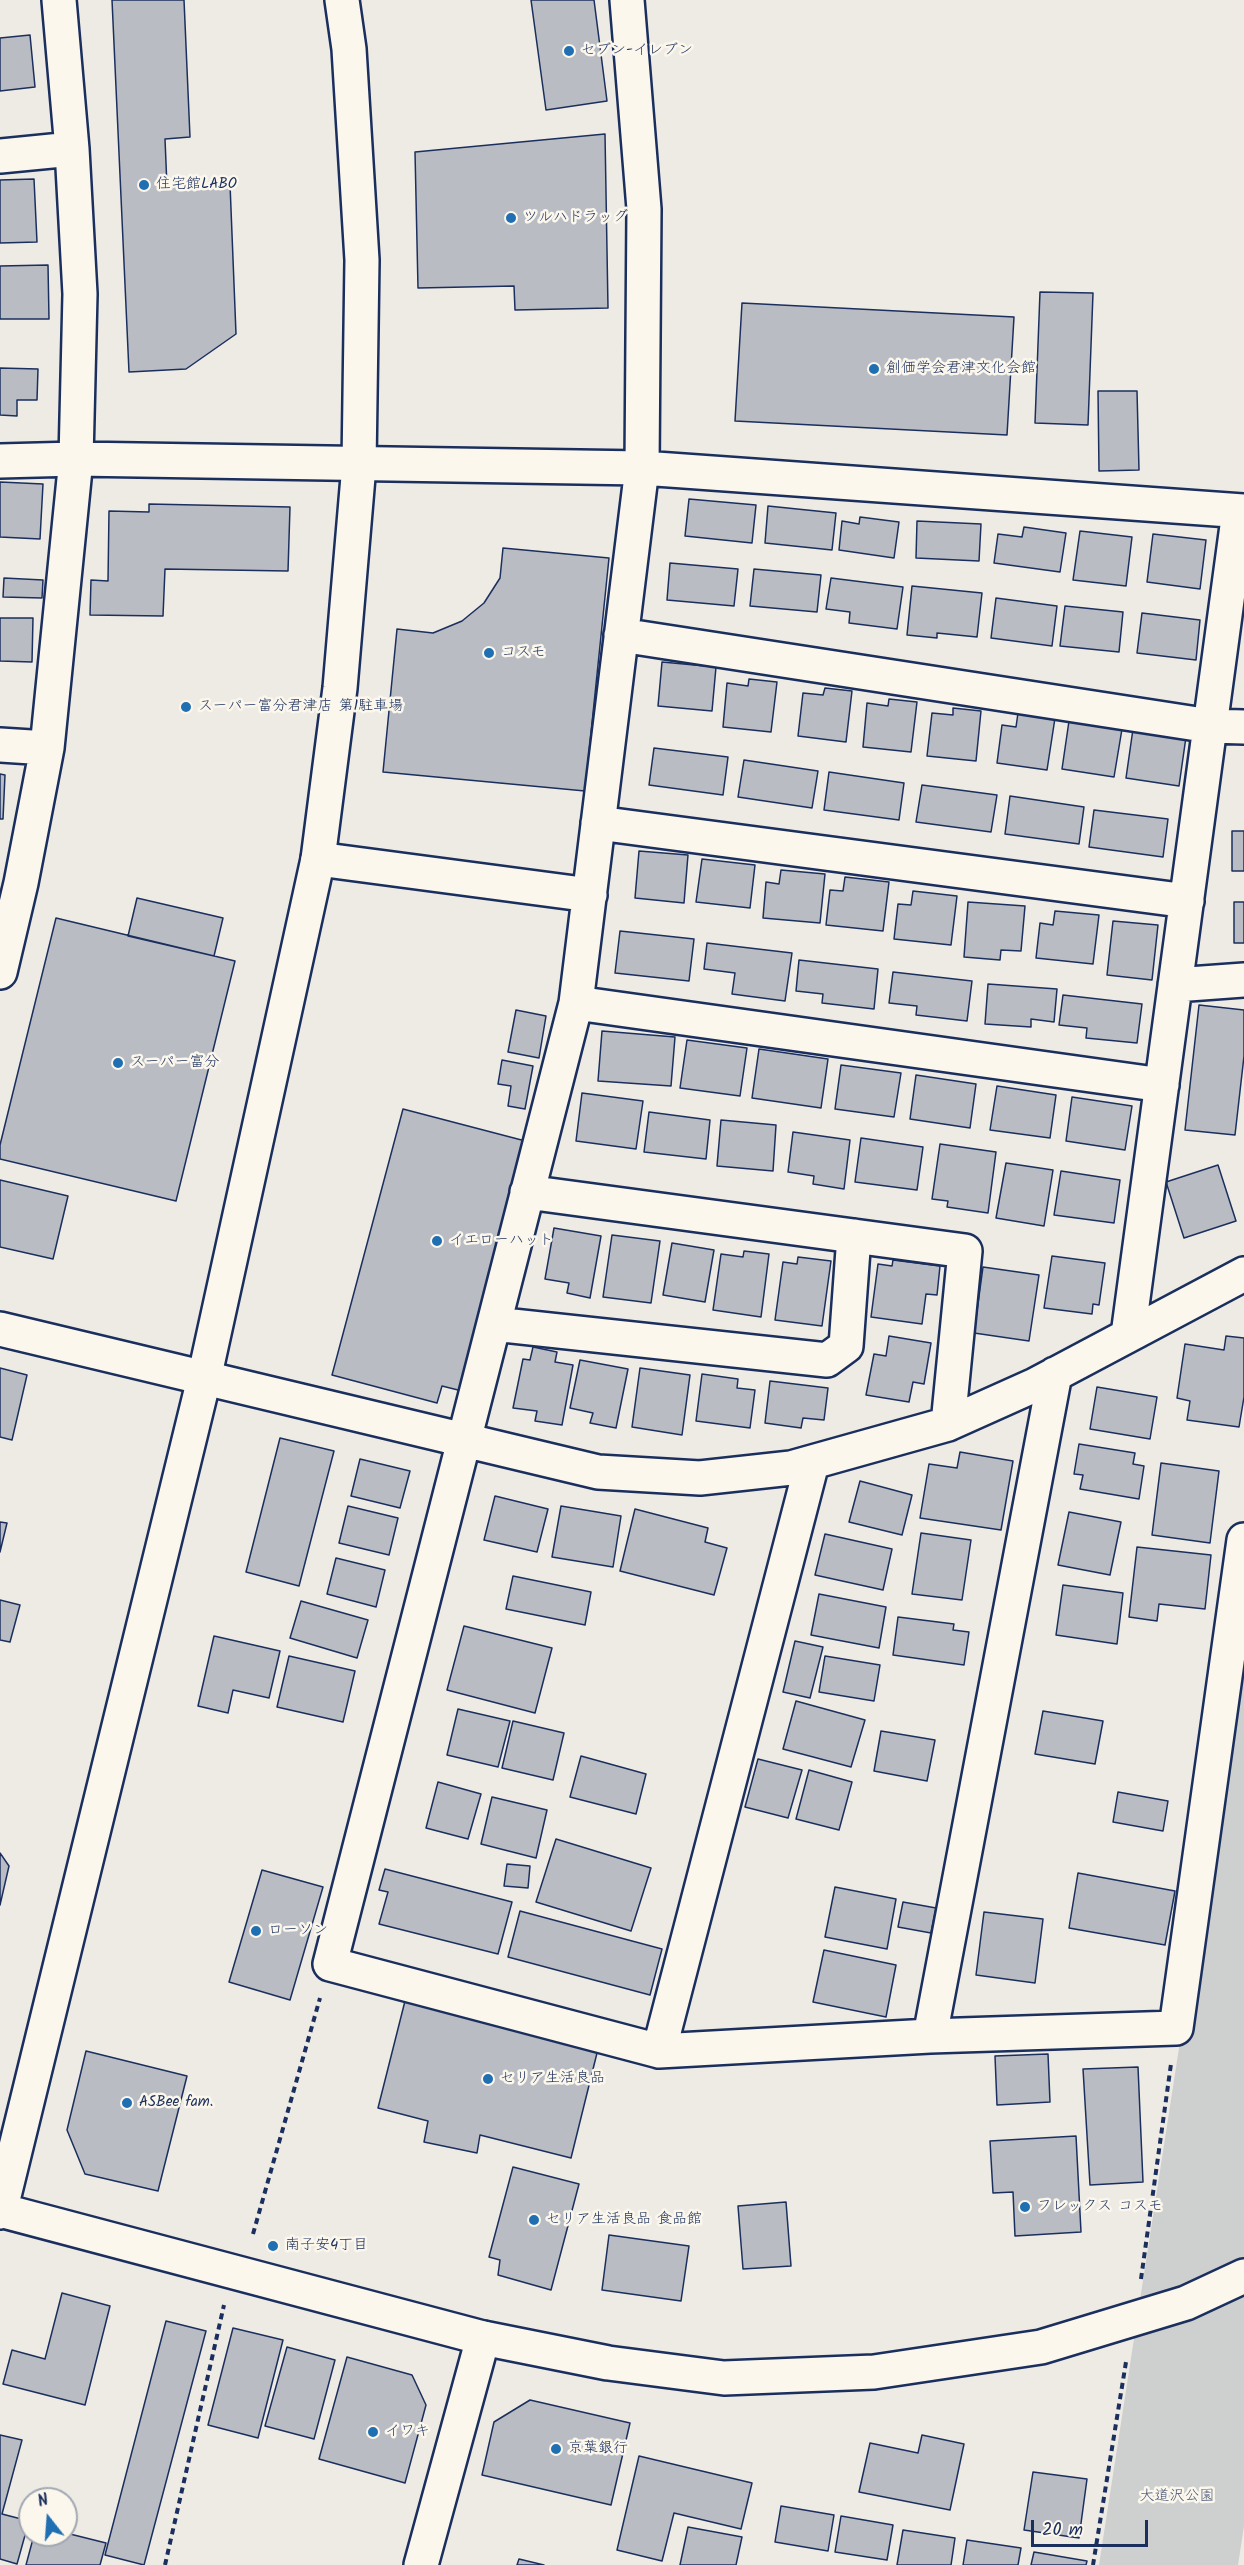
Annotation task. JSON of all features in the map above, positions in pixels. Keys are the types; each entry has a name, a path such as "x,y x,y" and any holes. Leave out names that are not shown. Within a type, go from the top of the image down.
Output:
{"street":[{"path":"0,972 21,882 47,748 64,597 76,459 80,294 72,149 59,0"},
{"path":"342,0 349,49 362,260 358,465 340,688 318,859 204,1379 0,2211 483,2338 608,2363 724,2378 874,2372 1041,2347 1186,2303 1244,2276"},
{"path":"627,0 644,210 642,468 576,1003 330,1964 659,2051 930,2036 1176,2028 1244,1540"},
{"path":"0,156 72,149"},
{"path":"0,461 76,459 642,468 1241,511 1128,1335"},
{"path":"621,636 1210,726 1244,727"},
{"path":"0,745 47,748"},
{"path":"598,823 1187,901"},
{"path":"318,859 590,895"},
{"path":"1175,985 1244,980"},
{"path":"576,1003 1162,1085"},
{"path":"527,1192 966,1251 948,1424"},
{"path":"494,1324 827,1360 846,1346 854,1236"},
{"path":"0,1329 598,1472 700,1478 791,1468 948,1424 1055,1374 1244,1274"},
{"path":"930,2036 1055,1374"},
{"path":"659,2051 812,1463"},
{"path":"422,2565 483,2338"}],"path":[{"path":"253,2234 330,1964"},
{"path":"1141,2280 1176,2028"},
{"path":"165,2565 225,2298"},
{"path":"1093,2565 1126,2362"}],"green space":[{"name":"大道沢公園","path":"1244,1628 1244,2526 1238,2565 1099,2565"}],"building":[{"name":"住宅館LABO","path":"112,0 184,0 190,137 165,139 167,187 230,184 236,334 186,369 129,372"},
{"name":"セブン-イレブン","path":"531,0 594,0 607,101 546,110"},
{"path":"30,35 35,87 0,91 0,38"},
{"name":"ツルハドラッグ","path":"605,134 608,308 515,310 514,286 418,288 415,152"},
{"path":"34,179 37,242 0,243 0,180"},
{"path":"48,265 49,319 0,319 0,266"},
{"path":"1040,292 1093,293 1088,425 1035,423"},
{"name":"創価学会君津文化会館","path":"742,303 1014,317 1007,435 735,421"},
{"path":"0,368 38,369 37,400 17,400 17,416 0,415"},
{"path":"1098,391 1137,391 1139,470 1099,471"},
{"path":"0,482 43,484 40,539 0,537"},
{"path":"689,499 756,505 752,543 685,536"},
{"path":"149,504 290,507 288,571 165,569 163,616 90,615 91,580 108,581 109,511 149,512"},
{"path":"768,506 836,513 832,550 765,543"},
{"path":"860,517 899,522 894,558 839,550 842,521 859,524"},
{"path":"917,521 981,524 979,561 916,558"},
{"path":"1024,527 1066,533 1060,572 994,563 998,534 1022,537"},
{"path":"1080,531 1132,537 1126,586 1073,580"},
{"path":"1153,534 1206,540 1200,589 1147,582"},
{"path":"503,548 609,558 585,791 383,772 397,629 433,633 462,621 484,603 500,578"},
{"path":"670,563 738,569 734,606 667,600"},
{"path":"754,569 821,575 817,612 750,606"},
{"path":"4,578 43,580 42,598 3,597"},
{"path":"831,578 903,587 897,629 849,623 850,612 826,609"},
{"path":"912,586 982,593 977,637 937,633 937,638 907,635"},
{"path":"996,598 1057,606 1052,646 991,638"},
{"path":"1065,606 1123,612 1119,652 1060,646"},
{"path":"1142,613 1200,620 1196,660 1137,653"},
{"path":"0,618 33,618 32,662 0,661"},
{"path":"662,662 716,667 712,711 658,706"},
{"path":"749,679 777,682 771,732 723,727 727,683 748,686"},
{"path":"825,688 852,691 846,742 798,736 803,693 823,695"},
{"path":"889,699 917,702 911,752 863,747 867,703 888,706"},
{"path":"953,708 981,711 976,761 927,756 932,713 953,715"},
{"path":"1018,713 1055,718 1047,770 997,763 1002,725 1016,727"},
{"path":"1069,721 1122,729 1114,777 1062,769"},
{"path":"1133,729 1186,737 1179,786 1126,778"},
{"path":"654,748 728,757 723,795 649,785"},
{"path":"744,760 818,771 812,808 738,797"},
{"path":"829,772 904,783 899,820 824,810"},
{"path":"0,774 5,775 3,819 0,819"},
{"path":"922,785 997,795 991,832 916,822"},
{"path":"1010,796 1084,807 1079,844 1005,834"},
{"path":"1094,810 1168,819 1163,857 1089,847"},
{"path":"1232,831 1244,831 1244,871 1232,871"},
{"path":"639,851 688,855 684,903 635,898"},
{"path":"702,859 755,865 750,908 696,902"},
{"path":"781,870 825,874 820,923 763,918 766,882 779,884"},
{"path":"845,877 889,882 883,931 826,925 830,890 843,891"},
{"path":"913,891 957,896 951,945 894,939 898,904 911,905"},
{"path":"137,898 223,918 214,956 128,936"},
{"path":"968,902 1025,906 1021,951 1001,950 1000,960 964,957"},
{"path":"1234,902 1244,902 1244,943 1234,943"},
{"path":"1055,911 1099,915 1093,964 1036,958 1040,923 1053,925"},
{"path":"56,918 235,961 176,1201 0,1159 0,1145"},
{"path":"1113,921 1158,925 1152,980 1107,975"},
{"path":"620,931 694,939 689,981 615,973"},
{"path":"707,943 792,953 785,1001 732,994 735,973 704,969"},
{"path":"799,960 878,969 874,1009 822,1003 823,994 796,991"},
{"path":"893,972 972,981 967,1021 916,1015 917,1006 889,1003"},
{"path":"988,984 1057,989 1054,1022 1031,1019 1031,1027 985,1024"},
{"path":"1063,995 1142,1004 1137,1043 1086,1038 1087,1028 1059,1025"},
{"path":"1199,1005 1244,1010 1244,1056 1235,1135 1185,1130"},
{"path":"516,1010 546,1016 539,1058 508,1052"},
{"path":"602,1031 675,1037 671,1086 598,1081"},
{"path":"687,1040 747,1048 740,1096 680,1088"},
{"path":"759,1049 828,1059 821,1108 752,1098"},
{"path":"502,1060 533,1066 525,1109 508,1106 511,1086 498,1084"},
{"path":"841,1065 901,1073 894,1117 835,1109"},
{"path":"916,1075 976,1084 970,1128 910,1119"},
{"path":"997,1086 1056,1095 1050,1138 990,1130"},
{"path":"582,1093 643,1101 636,1149 576,1141"},
{"path":"1072,1097 1132,1106 1125,1150 1066,1141"},
{"name":"イエローハット","path":"403,1109 533,1143 466,1392 442,1386 437,1403 332,1375"},
{"path":"649,1112 710,1120 706,1159 644,1152"},
{"path":"721,1120 776,1125 773,1171 717,1166"},
{"path":"793,1132 850,1140 844,1189 813,1184 814,1176 788,1172"},
{"path":"861,1138 923,1147 917,1190 855,1182"},
{"path":"940,1144 996,1152 988,1213 947,1207 948,1201 932,1199"},
{"path":"1006,1163 1053,1170 1044,1226 996,1218"},
{"path":"1218,1165 1236,1221 1184,1238 1166,1182"},
{"path":"1061,1171 1120,1180 1114,1223 1054,1215"},
{"path":"0,1180 68,1196 53,1259 0,1247"},
{"path":"554,1228 601,1236 590,1298 567,1293 569,1283 545,1279"},
{"path":"612,1235 660,1241 651,1303 603,1297"},
{"path":"672,1243 714,1250 705,1302 663,1295"},
{"path":"744,1251 769,1254 761,1317 713,1310 721,1254 743,1257"},
{"path":"1052,1256 1105,1263 1099,1305 1093,1304 1092,1314 1044,1308"},
{"path":"798,1257 831,1261 822,1326 775,1320 783,1262 797,1264"},
{"path":"893,1260 940,1266 937,1295 926,1294 922,1324 871,1317 878,1264 892,1266"},
{"path":"983,1267 1039,1275 1029,1341 974,1333"},
{"path":"889,1336 931,1343 924,1384 913,1382 909,1402 866,1395 874,1354 886,1356"},
{"path":"1226,1336 1244,1338 1244,1397 1239,1427 1187,1420 1190,1401 1177,1398 1185,1344 1224,1350"},
{"path":"533,1347 557,1352 555,1362 573,1365 562,1425 535,1421 537,1411 513,1408 523,1359 530,1360"},
{"path":"580,1360 628,1369 616,1428 590,1423 593,1413 570,1408"},
{"path":"0,1368 27,1375 12,1440 0,1437"},
{"path":"640,1368 690,1375 682,1435 632,1427"},
{"path":"702,1374 738,1379 737,1388 755,1390 750,1428 696,1421"},
{"path":"770,1381 828,1388 824,1420 803,1418 801,1428 765,1423"},
{"path":"1097,1387 1157,1397 1150,1439 1090,1429"},
{"path":"280,1438 334,1451 299,1586 246,1572"},
{"path":"1079,1444 1135,1453 1133,1464 1144,1466 1139,1499 1080,1489 1083,1475 1074,1474"},
{"path":"960,1452 1013,1461 1001,1530 920,1518 929,1464 957,1468"},
{"path":"360,1459 410,1471 400,1508 351,1496"},
{"path":"1161,1463 1219,1471 1210,1543 1152,1535"},
{"path":"860,1481 912,1495 902,1535 849,1522"},
{"path":"495,1496 548,1509 537,1552 484,1540"},
{"path":"348,1506 398,1518 389,1555 339,1543"},
{"path":"561,1506 621,1516 613,1567 552,1557"},
{"path":"635,1509 708,1528 705,1542 727,1548 714,1595 620,1571"},
{"path":"1069,1512 1121,1522 1110,1575 1058,1565"},
{"path":"0,1522 7,1523 0,1552"},
{"path":"921,1533 971,1540 962,1600 912,1594"},
{"path":"825,1534 892,1549 883,1590 815,1575"},
{"path":"1137,1547 1211,1555 1205,1609 1159,1604 1157,1621 1129,1617"},
{"path":"336,1558 385,1570 376,1607 327,1594"},
{"path":"513,1576 591,1592 585,1625 506,1609"},
{"path":"1063,1585 1123,1593 1117,1644 1056,1635"},
{"path":"819,1594 886,1607 879,1648 811,1635"},
{"path":"0,1600 20,1605 10,1642 0,1640"},
{"path":"301,1601 368,1620 357,1658 290,1638"},
{"path":"898,1617 954,1624 953,1630 969,1632 964,1665 893,1655"},
{"path":"464,1626 552,1648 535,1713 447,1690"},
{"path":"214,1636 280,1651 269,1698 233,1690 228,1713 198,1706"},
{"path":"795,1641 823,1647 810,1698 783,1692"},
{"path":"289,1656 355,1671 343,1722 277,1707"},
{"path":"825,1656 880,1665 874,1701 819,1692"},
{"path":"796,1701 865,1720 851,1767 783,1749"},
{"path":"458,1709 510,1721 498,1767 447,1755"},
{"path":"1043,1711 1103,1721 1095,1764 1035,1754"},
{"path":"513,1721 564,1733 553,1780 502,1768"},
{"path":"881,1731 935,1740 927,1781 874,1771"},
{"path":"581,1756 646,1774 636,1814 570,1797"},
{"path":"758,1759 802,1770 788,1818 745,1807"},
{"path":"809,1770 852,1782 839,1830 796,1819"},
{"path":"438,1782 481,1794 468,1839 426,1828"},
{"path":"1118,1792 1168,1801 1163,1831 1113,1822"},
{"path":"492,1797 547,1810 536,1858 481,1844"},
{"path":"556,1839 651,1868 631,1931 536,1902"},
{"path":"0,1853 9,1866 0,1905"},
{"path":"507,1864 530,1866 528,1888 504,1886"},
{"path":"385,1869 512,1902 498,1954 379,1924 388,1892 379,1890"},
{"path":"262,1870 323,1887 290,2000 229,1982"},
{"path":"1078,1873 1175,1891 1165,1945 1069,1928"},
{"path":"835,1887 896,1899 887,1949 825,1937"},
{"path":"903,1902 936,1908 931,1933 898,1927"},
{"path":"520,1911 662,1949 650,1995 508,1957"},
{"path":"984,1912 1043,1919 1035,1983 976,1975"},
{"path":"824,1950 896,1965 886,2017 813,2002"},
{"name":"セリア生活良品","path":"405,2001 598,2049 571,2158 480,2135 477,2153 424,2142 428,2121 378,2108"},
{"name":"ASBee fam.","path":"86,2051 187,2076 158,2191 85,2174 67,2130"},
{"path":"1048,2054 1050,2102 997,2105 995,2056"},
{"path":"1138,2067 1143,2182 1090,2185 1083,2069"},
{"path":"1076,2136 1081,2232 1015,2236 1013,2192 993,2193 990,2141"},
{"name":"セリア生活良品 食品館","path":"513,2167 579,2184 551,2290 498,2275 500,2260 489,2257"},
{"path":"786,2202 791,2266 743,2269 738,2206"},
{"path":"609,2235 689,2246 681,2301 602,2290"},
{"path":"62,2293 110,2306 85,2405 3,2384 12,2350 45,2359"},
{"path":"166,2321 206,2331 144,2565 105,2555"},
{"path":"233,2328 283,2340 258,2438 208,2425"},
{"path":"287,2347 335,2360 314,2439 265,2426"},
{"name":"イワキ","path":"347,2357 412,2375 426,2405 405,2483 319,2459"},
{"name":"京葉銀行","path":"530,2400 630,2423 611,2505 482,2475 494,2422"},
{"path":"0,2435 22,2440 2,2514 18,2518 18,2547 22,2547 17,2564 0,2559"},
{"path":"922,2435 964,2444 950,2510 859,2492 870,2443 918,2453"},
{"path":"639,2456 752,2483 741,2529 674,2513 662,2561 617,2550"},
{"path":"1033,2472 1087,2479 1079,2538 1024,2530"},
{"path":"781,2506 834,2515 828,2551 775,2542"},
{"path":"841,2516 893,2525 887,2560 835,2552"},
{"path":"688,2527 742,2537 736,2565 680,2565"},
{"path":"903,2530 955,2538 951,2565 897,2565"},
{"path":"78,2536 106,2543 100,2565 26,2565 31,2547 78,2547"},
{"path":"967,2540 1021,2548 1018,2565 963,2565"},
{"path":"1034,2552 1087,2561 1086,2565 1031,2565"},
{"path":"519,2559 544,2565 517,2565"}],"place":[{"name":"セブン-イレブン","path":"569,51"},
{"name":"住宅館LABO","path":"144,185"},
{"name":"ツルハドラッグ","path":"511,218"},
{"name":"創価学会君津文化会館","path":"874,369"},
{"name":"コスモ","path":"489,653"},
{"name":"スーパー富分君津店 第1駐車場","path":"186,707"},
{"name":"スーパー富分","path":"118,1063"},
{"name":"イエローハット","path":"437,1241"},
{"name":"ローソン","path":"256,1931"},
{"name":"セリア生活良品","path":"488,2079"},
{"name":"ASBee fam.","path":"127,2103"},
{"name":"フレックス コスモ","path":"1025,2207"},
{"name":"セリア生活良品 食品館","path":"534,2220"},
{"name":"南子安4丁目","path":"273,2246"},
{"name":"イワキ","path":"373,2432"},
{"name":"京葉銀行","path":"556,2449"}]}
